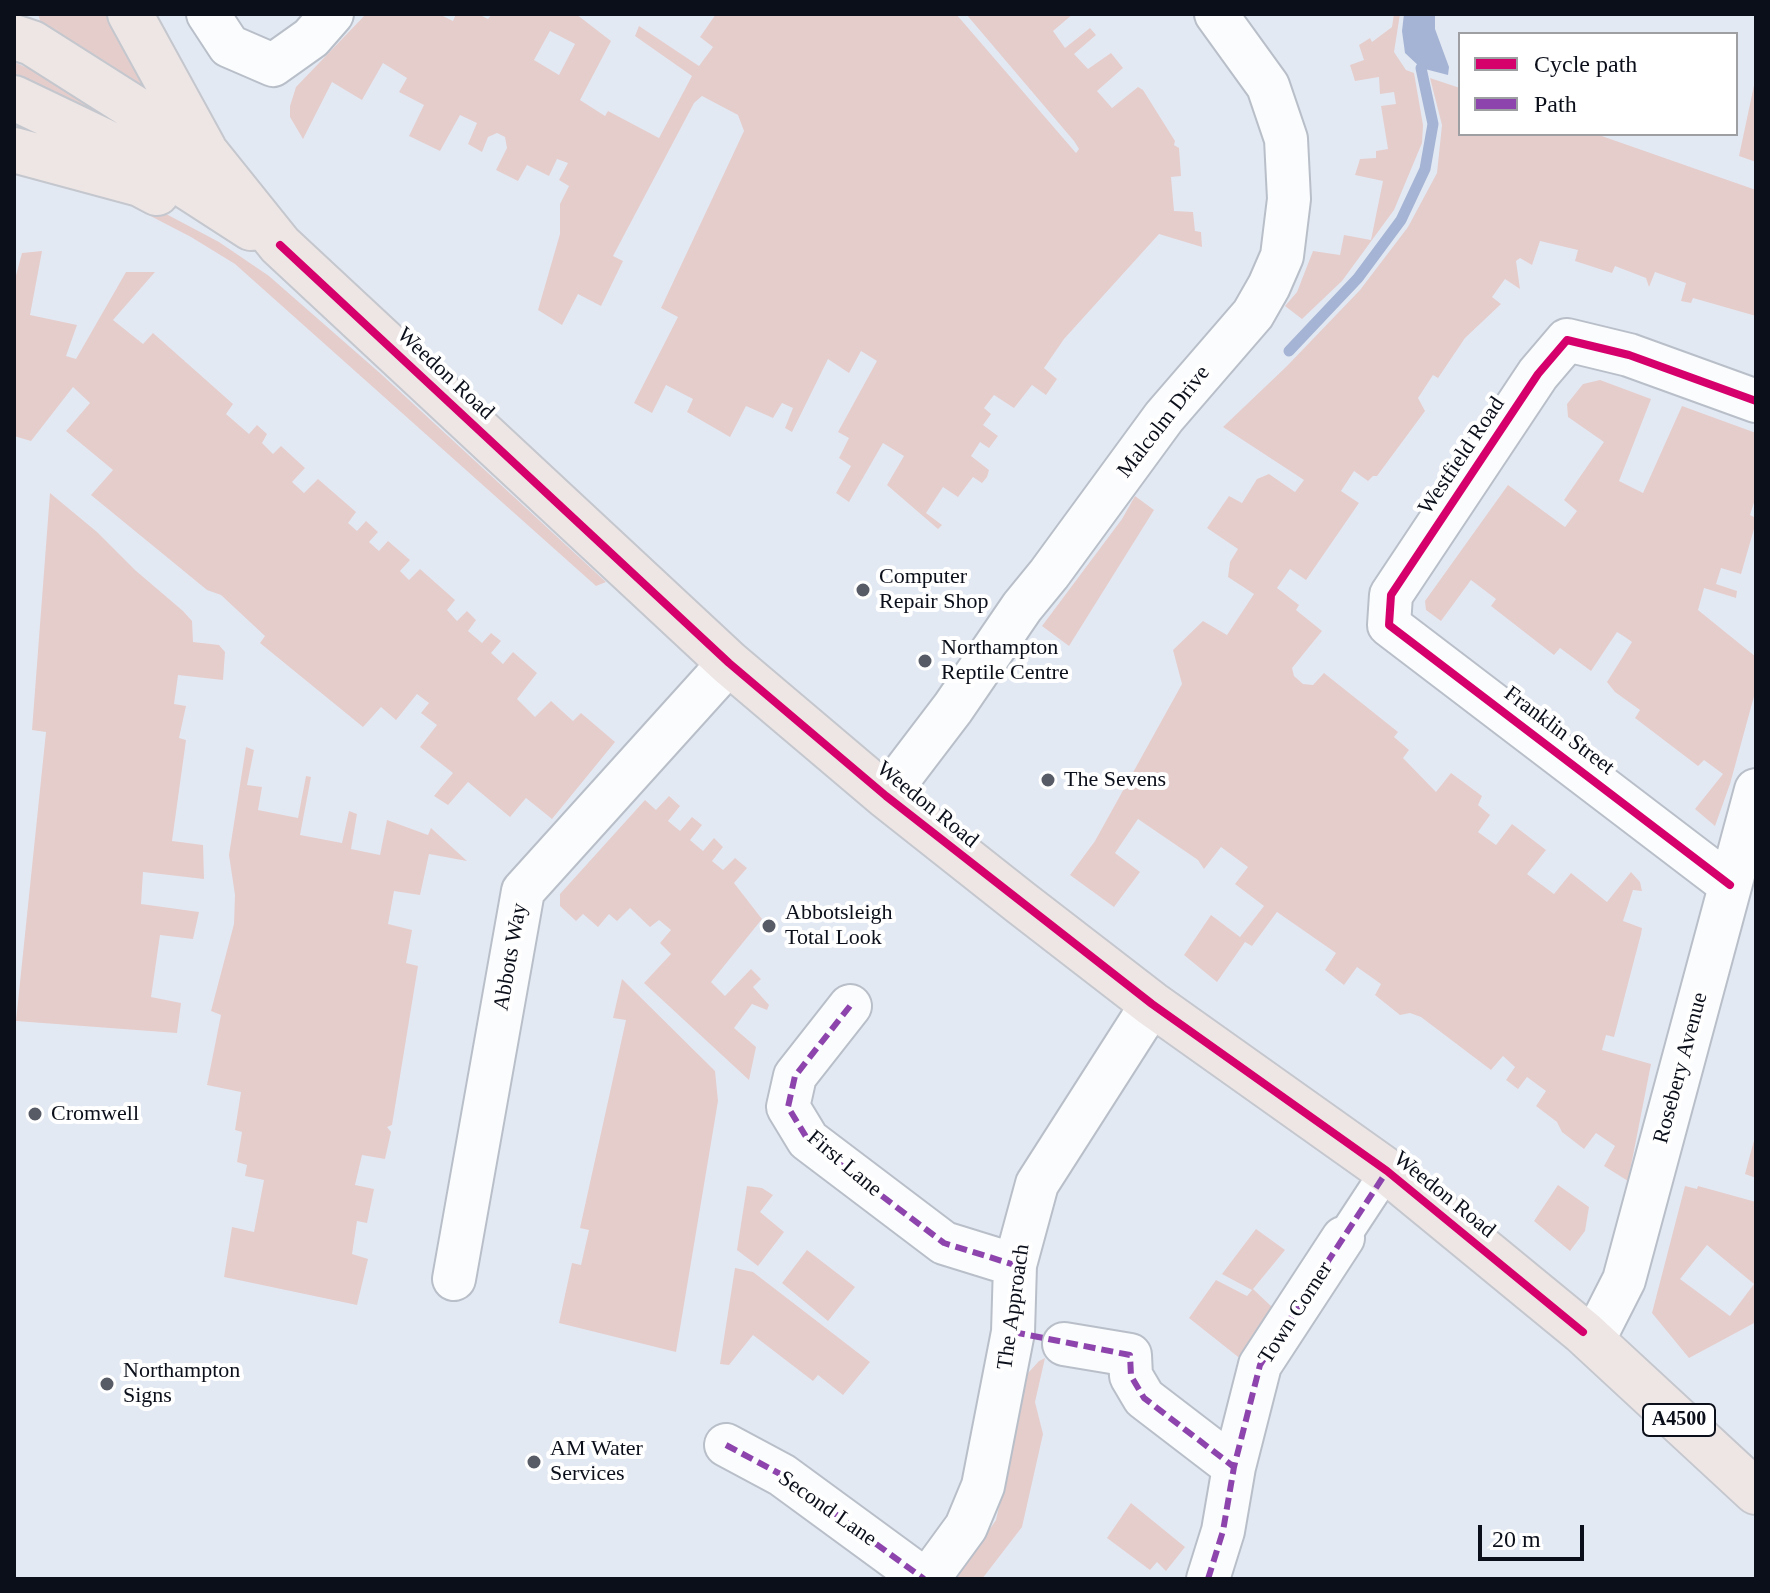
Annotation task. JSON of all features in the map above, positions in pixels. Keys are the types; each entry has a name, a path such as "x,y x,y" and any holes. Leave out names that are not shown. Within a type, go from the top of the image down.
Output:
{"main road":[{"path":"130,14 207,154"},
{"name":"Weedon Road","path":"14,37 32,43 207,154 280,245 729,663 886,796 1152,1004 1387,1171 1593,1341 1756,1492"},
{"path":"14,98 152,164 280,245"},
{"name":"Weedon Road","path":"14,150 140,184 187,208 280,245"}],"street":[{"path":"208,14 229,46 273,65 311,38 332,14"},
{"name":"Malcolm Drive","path":"886,796 1164,417 1253,314 1282,256 1289,199 1286,139 1268,86 1216,14"},
{"name":"Westfield Road","path":"1391,595 1538,374 1567,340 1629,355 1756,401"},
{"name":"Franklin Street","path":"1391,595 1389,625 1730,885"},
{"name":"Abbots Way","path":"454,1279 523,891 729,663"},
{"name":"Rosebery Avenue","path":"1593,1341 1624,1280 1756,790"},
{"name":"The Approach","path":"926,1579 966,1527 983,1486 1013,1332 1015,1265 1037,1184 1152,1004"},
{"name":"First Lane","path":"850,1006 795,1076 788,1107 808,1140 944,1243 1015,1265"},
{"name":"Town Corner","path":"1208,1579 1223,1531 1234,1467 1260,1365 1387,1171"},
{"path":"1013,1332 1130,1355 1131,1376 1144,1398 1234,1467"},
{"name":"Second Lane","path":"726,1445 782,1475 926,1579"}],"shaded area":[{"path":"38,14 120,14 170,105 43,30"},
{"path":"366,14 439,14 453,21 456,14 478,14 488,19 492,14 576,14 611,41 580,100 605,116 608,111 659,138 692,76 635,36 639,26 699,66 713,47 700,37 716,14 956,14 1076,153 1079,149 1074,141 966,14 1073,14 1053,31 1065,48 1090,28 1096,35 1074,54 1088,69 1111,53 1123,68 1097,91 1112,108 1138,87 1143,90 1175,141 1174,145 1179,148 1181,176 1171,177 1174,211 1193,212 1195,231 1201,232 1202,247 1159,234 1064,339 1044,368 1057,379 1046,395 1032,385 1014,408 994,395 984,408 991,414 983,425 998,436 989,448 980,442 971,456 989,470 987,477 982,483 973,477 958,497 943,487 926,513 942,525 938,529 887,485 904,456 883,443 849,502 836,493 851,466 839,458 849,438 838,432 877,361 861,351 849,373 828,359 792,432 785,428 793,408 782,403 773,418 746,406 730,437 687,412 693,399 666,385 652,413 634,403 678,317 661,308 744,131 738,115 702,96 694,103 613,256 623,261 601,306 578,294 562,325 538,310 560,234 560,204 569,186 559,180 568,163 557,159 549,176 527,165 518,181 496,170 507,148 505,137 497,133 488,137 482,152 468,144 477,123 460,115 440,151 409,136 424,105 399,92 407,78 383,63 362,100 332,82 303,139 290,117 296,87","holes":["550,31 575,44 559,75 534,60"]},
{"path":"1394,14 1400,14 1394,52 1406,70 1414,73 1423,125 1422,143 1394,210 1342,281 1302,319 1285,306 1297,292 1313,251 1340,255 1344,235 1371,240 1383,181 1355,175 1360,159 1376,158 1376,151 1388,149 1381,106 1396,104 1394,92 1380,94 1379,77 1355,81 1350,65 1364,60 1359,45 1370,38 1372,42 1392,27"},
{"path":"14,62 50,78 140,131 14,87"},
{"path":"1756,76 1756,162 1739,156"},
{"path":"1430,78 1458,87 1458,136 1602,136 1756,190 1756,316 1693,298 1691,303 1681,301 1686,283 1655,272 1649,287 1646,278 1615,266 1612,273 1575,261 1578,250 1540,241 1532,265 1520,258 1516,261 1520,289 1505,279 1492,297 1501,304 1465,338 1438,378 1433,375 1418,398 1425,411 1377,476 1368,481 1354,471 1341,491 1359,503 1306,580 1290,569 1277,588 1299,605 1296,610 1322,631 1292,668 1294,676 1303,684 1313,685 1324,673 1398,732 1394,737 1409,750 1403,758 1436,792 1451,773 1482,796 1478,805 1490,815 1478,832 1496,845 1512,824 1546,850 1527,874 1554,894 1571,873 1607,902 1631,872 1640,882 1642,891 1633,890 1623,921 1642,928 1641,934 1614,1037 1606,1035 1602,1050 1651,1064 1628,1181 1604,1166 1615,1146 1596,1133 1584,1149 1562,1132 1557,1122 1536,1106 1546,1091 1527,1077 1518,1089 1506,1080 1515,1067 1503,1056 1491,1070 1421,1017 1410,1013 1400,1015 1375,995 1381,984 1357,967 1344,985 1325,970 1336,953 1277,912 1252,946 1245,942 1217,982 1184,955 1211,915 1240,937 1264,906 1235,884 1248,867 1221,847 1204,869 1198,860 1138,819 1115,853 1140,872 1114,907 1070,875 1095,841 1182,684 1173,650 1203,621 1227,635 1254,594 1228,577 1230,562 1238,549 1207,528 1229,496 1242,503 1257,479 1269,474 1295,492 1304,480 1223,427 1360,290 1408,227 1437,173 1442,125"},
{"path":"112,196 151,206 219,242 269,276 381,374 606,582 596,586 235,264"},
{"path":"42,251 30,315 77,325 66,356 76,359 126,272 155,272 113,320 143,344 153,333 233,404 226,414 249,434 257,425 267,434 262,443 273,454 281,446 305,468 292,482 304,493 318,479 356,512 348,523 357,531 366,521 378,532 369,542 379,551 388,541 410,560 400,571 409,580 420,569 455,600 447,610 457,621 467,611 476,620 468,631 482,643 491,633 501,641 491,653 503,664 513,652 537,673 517,699 535,717 551,701 573,721 581,713 615,742 552,819 526,798 510,817 468,782 448,805 434,796 453,773 420,747 437,725 421,713 429,703 417,694 396,720 381,707 363,727 260,643 265,636 221,595 207,590 91,495 113,470 66,431 90,403 73,387 31,441 14,436 14,283 22,253"},
{"path":"1600,380 1651,399 1619,481 1643,493 1682,406 1756,433 1756,496 1750,515 1756,518 1756,522 1741,574 1721,568 1716,584 1737,591 1736,598 1704,588 1698,610 1756,657 1756,689 1715,826 1695,809 1723,774 1704,760 1698,766 1635,718 1640,710 1615,692 1607,682 1632,642 1617,632 1591,671 1560,648 1554,655 1491,606 1496,599 1471,580 1441,621 1426,610 1425,601 1508,485 1565,527 1577,511 1564,500 1604,442 1568,417 1567,404 1583,384"},
{"path":"50,493 183,611 192,621 193,642 219,645 225,652 223,680 178,675 174,704 186,706 179,738 186,740 172,841 203,845 204,879 143,872 141,904 199,912 193,939 160,935 151,997 181,1003 177,1033 16,1021 46,732 32,730"},
{"path":"1135,496 1154,510 1069,646 1042,626 1122,519"},
{"path":"246,747 254,750 247,785 262,787 258,810 298,818 306,776 311,777 300,835 342,843 349,811 357,814 351,849 380,855 387,820 428,835 431,828 467,861 429,854 420,895 394,891 388,924 412,930 406,963 418,966 392,1125 387,1127 391,1132 385,1159 362,1155 355,1185 374,1189 367,1223 357,1221 352,1254 368,1259 357,1305 224,1277 232,1227 254,1232 264,1180 245,1176 247,1165 237,1162 242,1132 235,1130 241,1092 207,1085 221,1015 211,1011 234,924 235,895 229,855"},
{"path":"669,796 680,806 668,821 680,831 692,817 702,825 690,840 703,851 714,838 723,847 712,861 723,870 735,858 747,868 734,883 762,919 711,982 725,996 751,969 761,979 753,987 769,1005 767,1010 752,1004 734,1028 756,1047 749,1080 644,983 671,954 660,943 671,930 659,920 650,927 630,908 617,921 609,914 598,927 583,914 576,921 560,906 560,894 645,800 656,810"},
{"path":"622,979 715,1071 718,1101 676,1352 559,1323 572,1263 581,1265 589,1230 580,1228 626,1020 613,1018"},
{"path":"1756,1133 1756,1178 1745,1174"},
{"path":"1558,1185 1589,1207 1585,1231 1570,1251 1534,1221"},
{"path":"747,1186 762,1188 773,1195 760,1212 784,1232 758,1266 737,1250"},
{"path":"1685,1186 1697,1189 1698,1186 1756,1202 1756,1322 1689,1358 1652,1313","holes":["1707,1245 1754,1284 1730,1316 1680,1279"]},
{"path":"1256,1229 1285,1250 1253,1289 1272,1307 1242,1360 1189,1318 1216,1280 1247,1296 1252,1290 1222,1274"},
{"path":"807,1250 855,1287 828,1321 782,1283"},
{"path":"735,1268 753,1272 870,1362 843,1395 818,1375 813,1381 753,1335 729,1365 720,1364"},
{"path":"1045,1358 1035,1402 1043,1434 1022,1527 982,1579 955,1579 996,1520 1028,1373"},
{"path":"1131,1503 1185,1547 1166,1571 1157,1562 1150,1570 1107,1538"}],"water":[{"path":"1404,14 1435,14 1435,29 1449,67 1448,75 1421,68 1405,53 1402,31"}],"waterway":[{"path":"1289,351 1358,278 1401,220 1425,169 1433,124 1421,68"}],"marked path":[{"path":"850,1006 795,1076 788,1107 808,1140 944,1243 1015,1265"},
{"path":"1208,1579 1223,1531 1234,1467 1260,1365 1387,1171"},
{"path":"1013,1332 1130,1355 1131,1376 1144,1398 1234,1467"},
{"path":"726,1445 782,1475 924,1579"}],"cycle path":[{"path":"280,245 729,663 886,796 1152,1004 1387,1171 1583,1332"},
{"path":"1730,885 1389,625 1391,595 1538,374 1567,340 1629,355 1756,401"}],"place":[{"name":"Computer Repair Shop","path":"863,590"},
{"name":"Northampton Reptile Centre","path":"925,661"},
{"name":"The Sevens","path":"1048,780"},
{"name":"Abbotsleigh Total Look","path":"769,926"},
{"name":"Cromwell","path":"35,1114"},
{"name":"Northampton Signs","path":"107,1384"},
{"name":"AM Water Services","path":"534,1462"}]}
